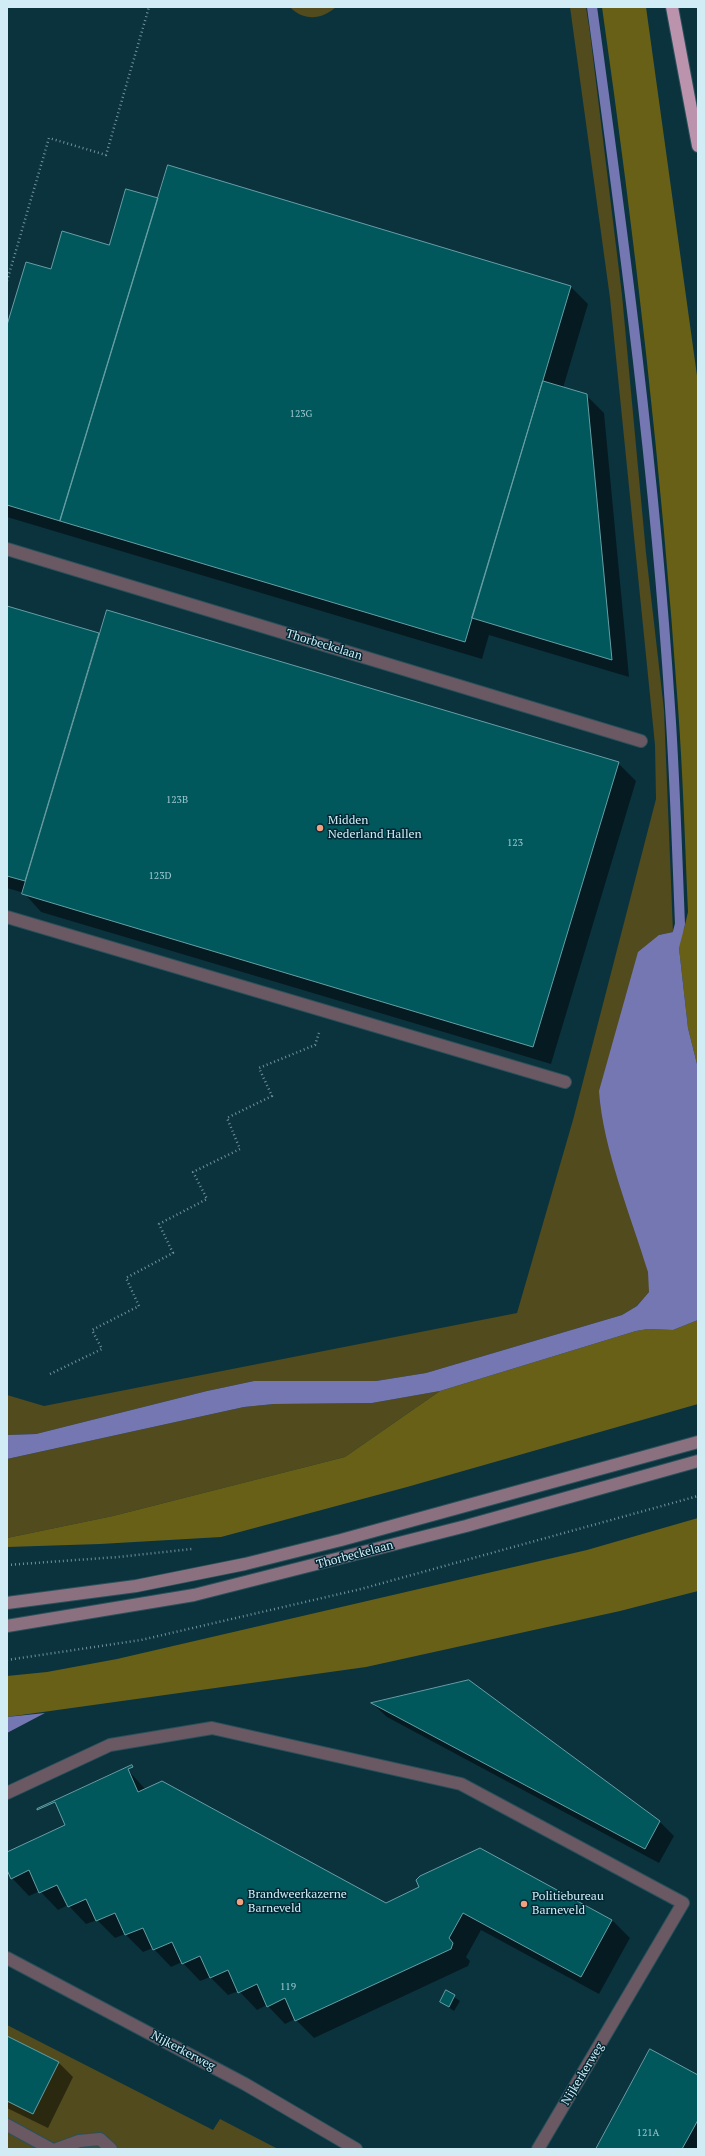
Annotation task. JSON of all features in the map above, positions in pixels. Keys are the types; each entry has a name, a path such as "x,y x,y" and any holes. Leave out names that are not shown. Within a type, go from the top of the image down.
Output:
{"highway":[{"path":"672,7 698,146"}],"main road":[{"name":"Thorbeckelaan","path":"7,1603 136,1586 231,1567 341,1540 698,1442"},
{"name":"Thorbeckelaan","path":"7,1626 209,1591 466,1526 698,1461"}],"street":[{"name":"Thorbeckelaan","path":"7,549 641,741"},
{"path":"7,918 565,1082"},
{"name":"Nijkerkerweg","path":"7,1792 110,1745 212,1728 461,1784 683,1903 538,2149"},
{"name":"Nijkerkerweg","path":"7,1958 245,2084 356,2149"},
{"path":"7,2125 51,2149"},
{"path":"57,2149 79,2141 100,2139 111,2149"}],"path":[{"path":"7,281 49,138 106,155 149,7"},
{"path":"50,1374 102,1349 92,1330 139,1306 126,1278 173,1253 159,1224 207,1199 194,1172 240,1149 226,1118 272,1096 259,1068 315,1045 326,1011"},
{"path":"7,1660 141,1640 361,1589 698,1496"},
{"path":"7,1565 118,1557 194,1548"}],"shaded area":[{"path":"290,7 336,7 325,14 307,17 295,12"},
{"path":"570,7 586,7 590,33 622,295 646,553 664,710 673,932 659,935 649,1292 637,1306 622,1315 426,1373 376,1381 254,1381 207,1391 36,1434 7,1435 7,1395 44,1406 517,1313 573,1120 656,799 655,745 610,298"},
{"path":"602,7 646,7 698,383 698,1068 688,1028 678,939 684,929 688,912 680,733 664,532 656,444 626,181"},
{"path":"698,1320 698,1404 407,1487 221,1537 100,1544 7,1547 7,1538 113,1516 345,1457 440,1391 636,1331 648,1329 673,1330"},
{"path":"440,1391 345,1457 113,1516 7,1538 7,1459 244,1407 274,1404 372,1403"},
{"path":"698,1518 698,1591 620,1611 366,1667 7,1717 7,1676 47,1672 117,1659 587,1550"},
{"path":"7,2025 213,2130 220,2119 278,2149 7,2149"}],"water":[{"path":"673,932 678,939 688,1028 698,1068 698,1320 673,1330 648,1329 636,1331 440,1391 372,1403 274,1404 244,1407 7,1459 7,1435 36,1434 207,1391 254,1381 376,1381 426,1373 622,1315 637,1306 649,1292 648,1272 612,1159 606,1136 599,1091 638,952 659,935"},
{"path":"45,1713 7,1733 7,1717"}],"building":[{"path":"168,165 571,286 465,642 60,521"},
{"path":"126,189 158,198 60,521 7,505 7,325 26,262 51,269 62,231 109,245"},
{"path":"543,381 587,394 612,660 472,618"},
{"path":"7,606 99,633 25,881 7,876"},
{"name":"Midden Nederland Hallen","path":"107,610 619,762 533,1047 22,894"},
{"path":"469,1680 660,1821 645,1849 371,1703"},
{"path":"132,1765 133,1767 128,1769 138,1792 162,1781 386,1903 419,1887 416,1880 420,1876 480,1848 612,1920 581,1977 463,1913 449,1938 453,1943 451,1949 295,2021 285,1998 267,2007 257,1984 238,1993 228,1970 210,1978 200,1956 182,1964 172,1942 153,1950 143,1928 125,1935 115,1913 96,1921 86,1899 68,1907 57,1885 39,1893 29,1870 11,1879 7,1870 7,1852 65,1825 55,1802 37,1809"},
{"path":"446,1990 455,1995 449,2007 440,2002"},
{"path":"7,2036 59,2062 33,2114 7,2101"},
{"path":"650,2049 698,2075 698,2120 682,2149 596,2149"}],"waterway":[{"path":"592,7 627,269 647,444 664,619 673,761 680,924 673,951"}],"place":[{"name":"Midden Nederland Hallen","path":"320,828"},
{"name":"Brandweerkazerne Barneveld","path":"240,1902"},
{"name":"Politiebureau Barneveld","path":"524,1904"}]}
